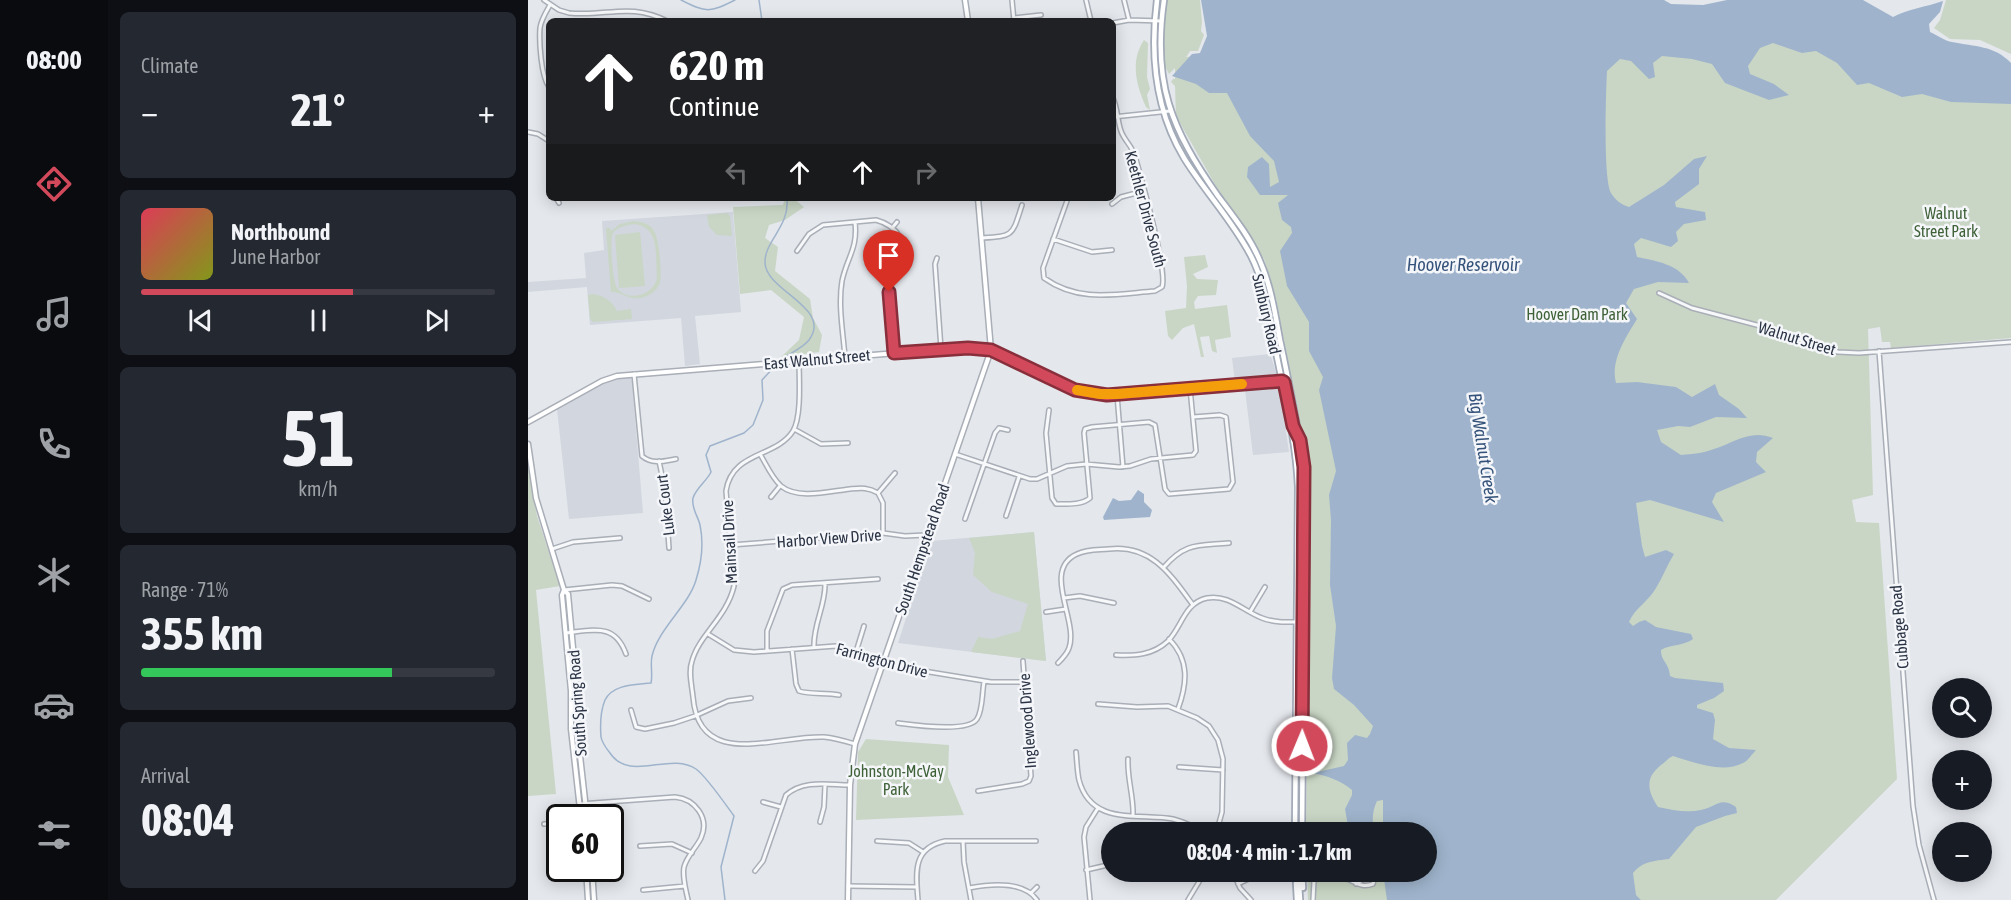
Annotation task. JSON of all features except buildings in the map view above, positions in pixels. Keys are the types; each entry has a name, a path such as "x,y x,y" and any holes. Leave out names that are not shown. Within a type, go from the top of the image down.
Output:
{"main road":[{"path":"965,0 968,18"},
{"name":"Sunbury Road","path":"1157,0 1153,60 1164,112 1184,157 1251,256 1262,286 1285,380 1293,426 1300,440 1305,476 1295,822"},
{"name":"Sunbury Road","path":"1164,0 1160,54 1170,111 1192,157 1249,239 1260,259 1271,292 1297,466 1297,583 1300,622"},
{"name":"South Hempstead Road","path":"848,900 850,785 855,744 991,350 978,201"},
{"name":"East Walnut Street","path":"528,422 602,381 634,374 941,349 991,350 1075,390 1097,394 1285,380"},
{"name":"South Spring Road","path":"528,444 536,498 564,590 568,594 577,691 577,729 586,803"},
{"name":"South Spring Road","path":"564,590 562,595 571,691 571,729 580,804"},
{"path":"1300,622 1303,658 1302,822"},
{"path":"588,882 588,900"},
{"path":"591,882 594,900"},
{"path":"1297,882 1300,900"},
{"path":"1300,900 1301,882"}],"street":[{"path":"544,0 564,12 584,14 630,10 650,13 661,18"},
{"path":"1012,0 1014,18"},
{"path":"1086,0 1090,18"},
{"path":"1124,0 1129,20"},
{"path":"546,83 540,28 550,5"},
{"path":"649,18 650,13"},
{"path":"584,14 585,18"},
{"path":"1025,18 1041,15"},
{"path":"1116,22 1161,21"},
{"name":"Keethler Drive South","path":"1053,238 1042,275 1047,280 1068,290 1094,296 1155,291 1165,282 1134,150 1122,134 1116,107"},
{"path":"1116,116 1170,111"},
{"path":"528,132 538,134 546,139"},
{"path":"1112,204 1122,197 1144,191"},
{"path":"1067,201 1053,238 1092,252 1112,250"},
{"path":"982,238 1003,237 1010,234 1015,228 1022,205"},
{"path":"797,251 808,234 828,224 876,220 893,227 902,241 904,252 889,285 894,353"},
{"path":"845,357 841,292 844,272 855,248 857,236 855,222"},
{"path":"893,227 897,222"},
{"path":"937,258 935,264 941,349"},
{"name":"Walnut Street","path":"1659,293 1692,309 1768,328 1838,352 2011,342"},
{"name":"Cubbage Road","path":"1879,351 1913,806 1934,900"},
{"path":"799,360 797,421 794,429 821,444 848,443"},
{"path":"634,374 642,456 647,461 676,459"},
{"path":"955,454 1030,479 1050,474 1067,466 1086,464 1123,466 1194,454 1196,451 1190,388"},
{"path":"1117,394 1123,466"},
{"path":"1049,410 1046,433 1054,502 1065,504 1086,501 1090,496 1085,429 1119,425 1152,423 1156,428 1167,493 1231,488 1233,482 1226,417 1220,415 1193,417"},
{"path":"965,519 996,431 1001,428 1008,430"},
{"name":"Mainsail Drive","path":"695,716 691,664 694,654 724,612 734,586 726,492 728,482 732,472 788,437 794,429"},
{"path":"760,454 780,486 787,490 805,493 865,488 878,493 883,503 884,532"},
{"name":"Luke Court","path":"659,461 665,490 669,548"},
{"path":"878,493 895,473"},
{"path":"1006,516 1019,477"},
{"path":"771,497 780,486"},
{"name":"Harbor View Drive","path":"731,545 884,532 905,536 926,535"},
{"path":"552,549 573,542 620,538"},
{"path":"1164,567 1176,554 1189,547 1229,543"},
{"path":"1058,663 1069,648 1071,633 1061,576 1068,557 1082,552 1123,549 1147,555 1164,567 1193,605"},
{"path":"766,651 767,630 783,589 792,585 878,579"},
{"path":"813,647 813,634 825,597 825,583"},
{"path":"564,590 622,586 649,599"},
{"path":"1250,612 1265,587"},
{"path":"1064,598 1080,596 1114,603"},
{"path":"1116,656 1150,652 1169,639 1193,605 1207,598 1221,598 1233,602 1270,621 1300,622"},
{"path":"1046,612 1066,609"},
{"path":"856,652 864,626"},
{"path":"566,633 602,631 612,633 622,642 626,654"},
{"name":"Farrington Drive","path":"708,634 734,650 766,651 836,646 905,668 984,682 1024,682"},
{"path":"1169,639 1180,652 1183,663 1185,687 1178,709"},
{"path":"792,649 796,684 799,691 839,694"},
{"name":"Inglewood Drive","path":"978,791 1029,781 1032,771 1023,660"},
{"path":"898,723 938,726 972,724 978,716 984,682"},
{"path":"631,710 636,730 695,716 728,701 751,698"},
{"path":"1098,704 1137,707 1162,705 1178,709 1203,722 1213,732 1221,749 1223,770 1221,818 1218,822"},
{"path":"695,716 708,735 724,743 741,744 823,737 855,744"},
{"path":"1076,752 1079,780 1085,795 1098,808 1120,816 1172,819 1183,822"},
{"path":"1128,759 1128,776 1134,800 1133,817"},
{"path":"1179,766 1223,770"},
{"path":"755,871 763,861 786,795 793,789 808,784 850,785"},
{"path":"820,822 824,807 825,785"},
{"path":"580,804 671,797 685,798 697,807 703,822 701,838 684,869 688,900"},
{"path":"763,802 781,807"},
{"path":"1090,900 1083,837 1086,827 1098,808"},
{"path":"877,841 909,843 923,852"},
{"path":"963,841 964,862 971,900"},
{"path":"918,900 918,864 923,852 935,843 1036,841"},
{"path":"640,846 672,843 692,853"},
{"path":"1086,870 1101,867"},
{"path":"1313,900 1315,879 1340,877 1356,884 1366,886 1374,882 1375,877 1370,875 1356,884"},
{"path":"1188,900 1199,882"},
{"path":"1242,882 1238,884 1251,900"},
{"path":"643,890 685,886"},
{"path":"848,886 917,887"},
{"path":"969,888 1011,886 1027,890 1037,900"},
{"path":"1031,893 1037,887"}],"shaded area":[{"path":"733,212 741,312 695,316 700,364 685,366 681,318 590,325 587,287 528,292 528,282 586,278 584,253 604,250 602,221"},
{"path":"1270,354 1278,378 1235,382 1232,358"},
{"path":"630,377 643,513 569,519 557,409 612,379"},
{"path":"1279,385 1289,452 1253,455 1245,390"},
{"path":"1034,532 1046,661 898,643 931,541"}],"green space":[{"name":"Hoover Dam Park","path":"1167,0 1200,0 1201,31 1204,35 1198,51 1190,51 1186,57 1649,14 2011,70 2011,338 1891,348 1890,342 1882,342 1880,327 1868,329 1873,495 1852,500 1856,522 1879,523 1897,779 1776,900 1308,900 1307,882 1437,882 1437,822 1306,822 1310,475 1276,298 1264,259 1221,195 1176,116 1175,86 1171,82 1175,79 1175,68 1169,74 1162,60"},
{"path":"1946,0 2011,0 2011,54 1980,40 1950,39 1934,28 1940,20"},
{"path":"1144,40 1148,43 1147,77 1150,89 1147,95 1150,110 1142,99 1136,73 1137,56"},
{"path":"784,201 797,201 804,207 785,220 769,225 765,238 778,247 775,271 810,299 813,318 822,335 819,352 781,357 799,340 804,317 771,290 740,294 733,207 783,205"},
{"path":"727,213 730,216 732,236 717,235 709,227 707,215"},
{"path":"642,222 650,226 656,235 660,256 660,282 655,290 641,298 631,298 611,292 606,228 610,228 611,231 620,224","holes":["634,224 643,226 649,231 655,244 657,277 655,283 646,292 640,295 628,295 617,288 612,261 612,237 613,233 622,227"]},
{"path":"640,232 645,286 619,288 615,235"},
{"path":"1205,255 1208,267 1193,274 1197,279 1218,280 1216,295 1198,296 1194,302 1195,309 1227,305 1231,337 1215,340 1217,353 1212,351 1209,336 1200,337 1204,357 1201,357 1194,324 1183,328 1172,340 1168,336 1165,311 1186,308 1187,286 1184,257"},
{"path":"593,294 613,304 617,311 631,309 632,319 593,322 590,319 588,295"},
{"path":"528,463 537,516 560,586 536,590 556,794 528,796"},
{"path":"1034,532 1046,661 971,652 978,637 992,639 1020,631 1028,604 992,592 973,575 975,553 969,538"},
{"name":"Johnston-McVay Park","path":"866,739 949,745 948,777 964,815 856,820 858,752"}],"water":[{"name":"Hoover Reservoir","path":"1201,0 1664,0 1671,4 1703,5 1727,0 1863,0 1893,17 1943,1 1940,12 1929,24 1930,32 1949,41 1991,50 2011,63 2011,104 1951,102 1922,94 1902,97 1869,83 1857,85 1837,63 1816,51 1802,53 1773,43 1760,48 1748,66 1750,74 1774,84 1789,95 1769,100 1725,83 1712,64 1692,59 1662,56 1653,63 1655,77 1649,79 1631,61 1620,59 1607,71 1608,185 1611,193 1621,204 1629,207 1664,185 1694,159 1707,156 1699,169 1699,184 1675,202 1676,207 1705,212 1706,220 1684,224 1676,232 1678,241 1671,247 1641,238 1634,244 1637,257 1673,267 1689,283 1658,282 1634,289 1626,303 1637,319 1617,358 1616,383 1637,382 1676,387 1692,397 1715,384 1719,395 1739,409 1747,418 1716,417 1690,427 1678,426 1657,430 1661,442 1681,455 1706,451 1743,437 1757,435 1773,438 1757,452 1756,462 1766,472 1716,493 1712,502 1724,522 1650,500 1636,503 1645,557 1666,550 1674,554 1653,593 1629,622 1633,626 1645,620 1656,627 1691,634 1693,639 1661,650 1670,676 1723,683 1724,691 1697,705 1697,708 1713,713 1715,720 1713,739 1729,748 1756,750 1745,762 1726,767 1698,764 1673,756 1652,775 1650,790 1658,807 1690,811 1706,809 1726,802 1736,807 1737,813 1696,827 1669,859 1649,862 1637,869 1633,873 1636,895 1641,900 1387,900 1384,882 1437,882 1437,822 1383,822 1383,800 1377,801 1373,822 1347,822 1345,809 1352,790 1333,779 1313,773 1344,766 1348,760 1347,743 1355,735 1367,738 1373,726 1354,705 1334,689 1332,678 1336,626 1330,585 1329,495 1336,471 1319,390 1323,377 1309,351 1309,322 1287,286 1280,251 1292,233 1291,227 1282,220 1278,203 1288,195 1260,195 1247,177 1248,167 1262,157 1269,164 1270,187 1279,182 1274,161 1250,136 1227,93 1209,93 1196,84 1172,76 1192,54 1200,53 1207,36"},
{"path":"1138,490 1144,494 1144,502 1152,510 1150,517 1104,520 1103,517 1113,498 1119,501 1131,500"}],"waterway":[{"path":"681,0 708,10 735,0"},
{"path":"759,0 762,18"},
{"path":"779,362 806,343 814,329 812,318 806,309 776,282 768,273 765,263 768,248 785,217 787,201"},
{"path":"725,900 721,867 734,816 700,773 686,764 628,766 618,762 602,741 601,718 605,700 613,691 625,686 651,683 651,659 655,646 687,599 698,573 702,539 693,498 711,472 706,455 710,446 744,433 753,425 763,400 762,380 776,365"}],"slow traffic":[{"path":"1077,390 1107,395 1242,384"}],"route":[{"path":"889,292 894,353 968,348 991,350 1062,385 1075,390 1107,395 1284,382 1293,426 1300,440 1305,476 1302,746"}],"park label":[{"name":"Walnut Street Park","path":"1946,222"}],"water label":[{"name":"Big Walnut Creek","path":"1483,448"}]}
